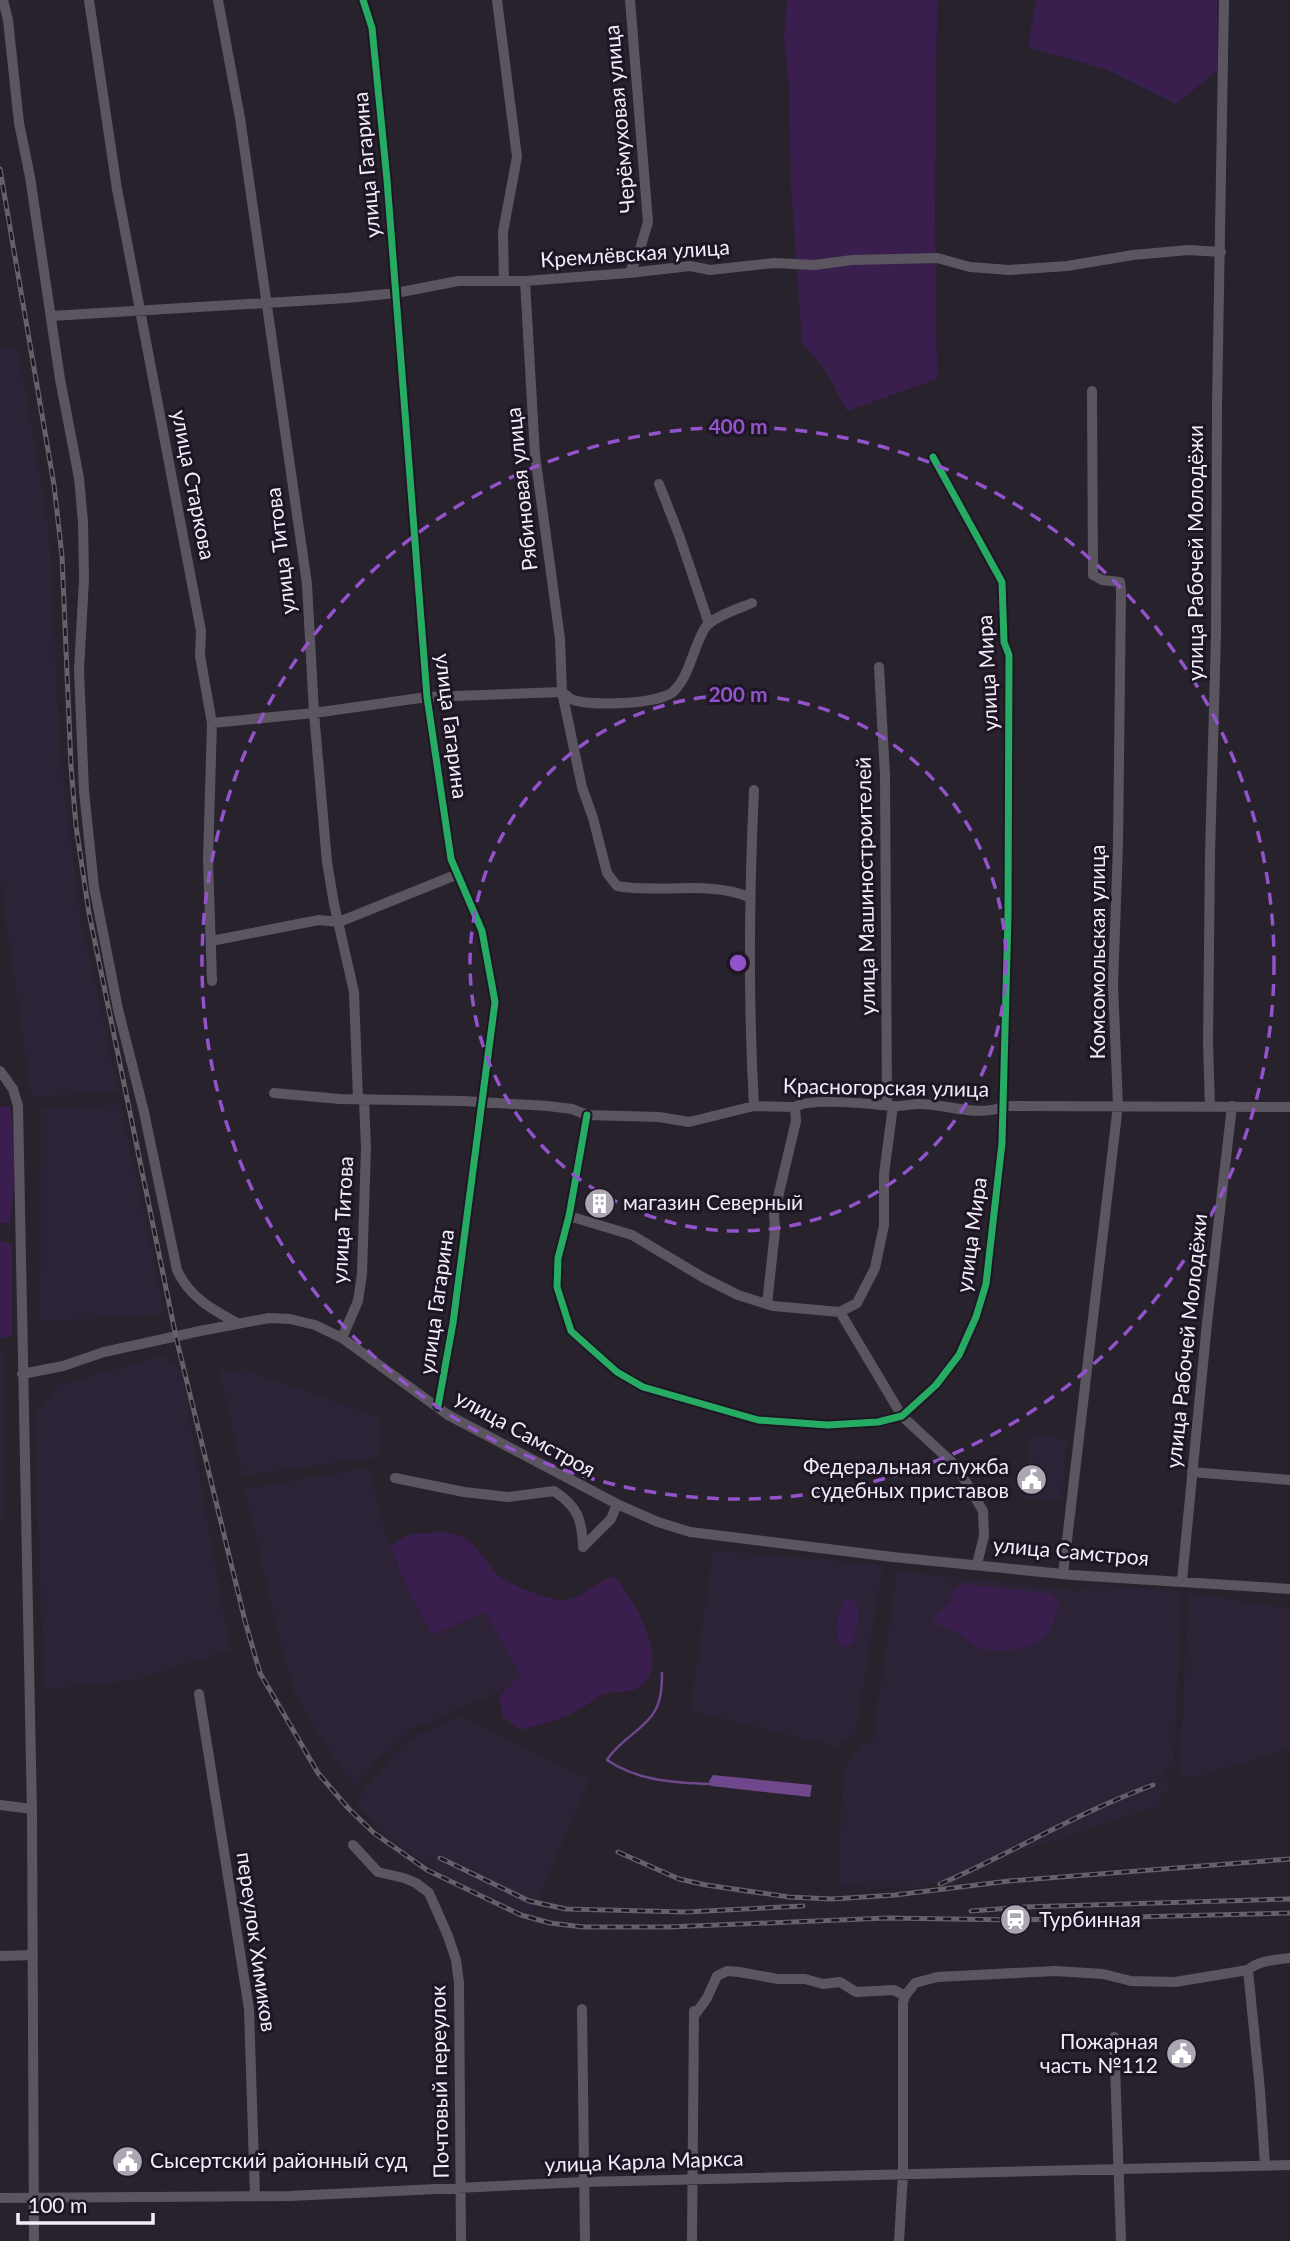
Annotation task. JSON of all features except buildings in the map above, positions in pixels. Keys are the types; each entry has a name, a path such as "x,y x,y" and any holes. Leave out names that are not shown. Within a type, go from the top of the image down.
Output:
{"street":[{"path":"3,0 8,20 19,122 79,478 84,579 79,670 84,790 94,887 118,1009 144,1112 177,1270 182,1280 206,1307 237,1323"},
{"name":"улица Старкова","path":"89,0 117,189 201,631 200,656 212,723 208,860 212,981"},
{"name":"улица Титова","path":"218,0 229,71 240,118 307,584 314,713 327,862 354,992 366,1160 362,1274 358,1301 342,1338"},
{"name":"улица Гагарина","path":"363,0 372,28 396,293 427,698 451,859 482,931 495,1002 453,1323 439,1406"},
{"path":"497,0 517,157 503,232 504,279"},
{"name":"Черёмуховая улица","path":"629,273 638,256 648,222 630,0"},
{"name":"улица Рабочей Молодёжи","path":"1210,1107 1209,891 1216,635 1224,0"},
{"name":"Кремлёвская улица","path":"51,316 266,304 396,293 458,281 525,281 690,266 710,270 774,264 815,265 892,258 937,258 970,267 1009,270 1067,266 1133,255 1189,250 1221,252"},
{"name":"Рябиновая улица","path":"525,281 535,455 560,639 562,692 582,787 607,873 617,886 632,889 717,888 733,890 750,897"},
{"name":"Комсомольская улица","path":"1063,1574 1118,1105 1113,985 1118,845 1121,590 1120,582 1101,580 1093,575 1092,391"},
{"name":"улица Мира","path":"902,1416 936,1385 959,1355 976,1317 986,1284 1005,1106 1009,655 1004,642 1002,582 933,457"},
{"path":"659,484 709,624"},
{"path":"212,723 427,698 562,692 572,699 585,702 617,703 658,698 672,692 682,678 706,626 752,603"},
{"name":"улица Машиностроителей","path":"841,1312 857,1303 875,1268 884,1225 884,1174 890,1105 885,775 879,667"},
{"path":"754,790 749,1012 754,1106"},
{"path":"211,941 319,920 339,922 457,874"},
{"path":"0,1071 13,1089 18,1106 32,1809 34,2241"},
{"name":"Красногорская улица","path":"274,1093 361,1099 483,1102 572,1109 587,1115 659,1117 689,1122 754,1106 795,1107 801,1103 816,1102 919,1104 992,1112 1005,1106 1290,1107"},
{"name":"улица Рабочей Молодёжи","path":"1182,1580 1232,1106"},
{"path":"767,1304 775,1231 774,1214 796,1121 795,1107"},
{"path":"587,1115 569,1216 558,1258 557,1287 571,1331 617,1371 643,1387 758,1420 828,1425 878,1422 902,1416"},
{"path":"569,1216 632,1235 738,1295 767,1304 841,1312 902,1416 957,1467 983,1511 984,1536 977,1564"},
{"name":"улица Самстроя","path":"22,1374 63,1366 104,1352 237,1323 269,1318 290,1319 315,1325 342,1338 448,1415 617,1504 658,1522 690,1532 893,1557 1063,1574 1290,1589"},
{"path":"1192,1472 1290,1480"},
{"path":"395,1478 464,1492 508,1497 555,1491 567,1500 581,1518 583,1547 611,1519 617,1504"},
{"name":"переулок Химиков","path":"199,1694 249,2009 255,2196"},
{"path":"0,1805 32,1809"},
{"name":"Почтовый переулок","path":"353,1845 378,1872 404,1878 429,1893 456,1960 459,1983 461,2241"},
{"path":"0,1956 33,1955"},
{"path":"899,2241 903,2174 903,2003 915,1983 937,1977 1055,1971 1103,1974 1131,1981 1175,1982 1248,1970 1265,1961 1290,1958"},
{"path":"1248,1970 1265,2165"},
{"path":"692,2241 694,2013 707,1998 717,1976 727,1972 778,1979 805,1979 823,1984 839,1982 856,1992 894,1990 905,1996"},
{"path":"582,2009 585,2241"},
{"path":"1114,2036 1121,2241"},
{"name":"улица Карла Маркса","path":"0,2198 255,2196 584,2182 1290,2165"}],"shaded area":[{"path":"787,0 937,0 937,379 847,411 823,367 802,343 791,185 789,86 784,38"},
{"path":"1036,0 1217,0 1217,71 1176,104 1108,70 1028,47"},
{"path":"18,346 49,529 60,748 80,916 119,1092 31,1097 0,881 0,349"},
{"path":"121,1105 165,1314 40,1322 41,1107"},
{"path":"10,1106 17,1161 10,1223 0,1223 0,1107"},
{"path":"0,1241 12,1244 12,1336 0,1338"},
{"path":"0,1351 5,1355 4,1519 0,1518"},
{"path":"162,1355 182,1372 230,1650 136,1680 44,1690 34,1417 57,1386"},
{"path":"244,1369 378,1417 382,1437 379,1457 243,1476 219,1371"},
{"path":"1030,1434 1067,1439 1062,1501 1026,1499"},
{"path":"370,1467 385,1530 408,1592 433,1635 485,1612 522,1677 506,1689 413,1729 378,1759 355,1786 324,1743 294,1693 244,1489"},
{"path":"442,1532 465,1538 501,1577 545,1597 561,1600 575,1598 615,1577 631,1600 646,1630 653,1661 650,1674 637,1688 605,1694 567,1715 520,1730 503,1717 499,1698 521,1676 485,1612 433,1635 408,1592 391,1546 409,1535"},
{"path":"713,1550 883,1565 856,1733 838,1747 690,1711"},
{"path":"897,1571 1083,1591 1092,1584 1182,1591 1174,1761 1166,1768 1169,1792 1160,1793 1164,1804 1009,1856 950,1886 945,1879 922,1888 838,1886 843,1768 863,1743 872,1742"},
{"path":"964,1584 1053,1594 1059,1606 1047,1633 1035,1644 1010,1650 984,1649 974,1646 959,1634 934,1622 935,1615 951,1602 954,1590"},
{"path":"1188,1592 1290,1609 1290,1748 1191,1779 1181,1774 1180,1768"},
{"path":"845,1598 855,1600 858,1617 852,1645 846,1647 839,1644 837,1633 839,1614"},
{"path":"460,1715 590,1779 532,1914 445,1876 393,1842 357,1806 361,1793 400,1748 415,1736"},
{"path":"713,1775 812,1785 810,1797 711,1786 709,1781"}],"waterway":[{"path":"662,1673 661,1694 656,1710 607,1760 644,1777 671,1782 712,1784"}],"railway":[{"path":"0,169 54,485 62,556 71,766 76,826 89,913 176,1337 245,1621 260,1673 318,1773 374,1833 427,1870 521,1915 550,1923 583,1927 668,1927 887,1918 1016,1920 1290,1913"},
{"path":"940,1884 1153,1785"},
{"path":"618,1852 679,1879 706,1885 789,1897 832,1899 895,1895 1009,1881 1290,1859"},
{"path":"440,1858 529,1901 566,1909 687,1912 803,1906"},
{"path":"971,1911 1290,1899"}],"cycle path":[{"path":"363,0 372,28 387,180 427,697 451,859 482,931 495,1002 453,1323 438,1406"},
{"path":"587,1115 569,1216 558,1258 557,1287 571,1331 617,1372 643,1387 758,1420 828,1425 878,1422 902,1416 936,1385 959,1355 976,1317 986,1284 1002,1143 1008,917 1009,655 1004,642 1002,582 933,457"}],"place":[{"name":"магазин Северный","path":"600,1203"},
{"name":"Федеральная служба судебных приставов","path":"1032,1479"},
{"name":"Турбинная","path":"1016,1920"},
{"name":"Пожарная часть №112","path":"1181,2054"},
{"name":"Сысертский районный суд","path":"127,2161"}]}
